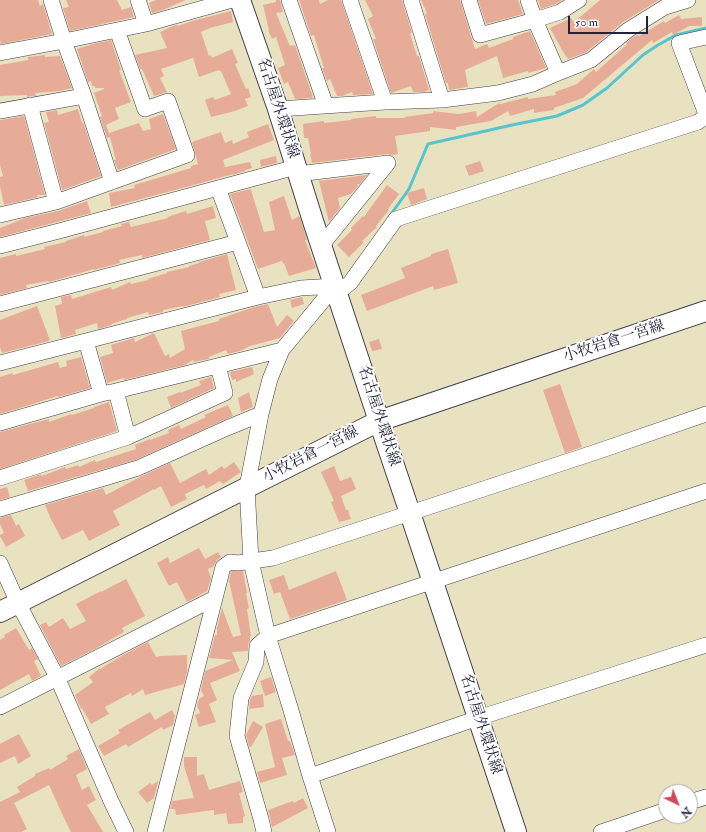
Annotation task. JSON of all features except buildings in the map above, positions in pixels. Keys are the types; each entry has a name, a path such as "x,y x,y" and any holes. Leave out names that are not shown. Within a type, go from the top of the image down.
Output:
{"main road":[{"name":"名古屋外環状線","path":"240,0 278,109 321,246 516,832"},
{"name":"小牧岩倉一宮線","path":"0,612 379,421 706,312"}],"street":[{"path":"51,0 112,182"},
{"path":"138,0 146,24"},
{"path":"0,53 146,24 232,0"},
{"path":"290,0 326,106"},
{"path":"350,0 385,102"},
{"path":"411,0 442,100"},
{"path":"469,0 480,35 560,12 578,1"},
{"path":"528,0 558,73"},
{"path":"278,109 442,100 498,93 533,84 591,60 628,30 665,7 688,0"},
{"path":"0,215 56,202 187,155 168,101 145,109 117,30"},
{"path":"0,363 258,297 301,288 336,289 350,283 396,219 698,122 706,115 679,43 706,37"},
{"path":"0,110 84,96"},
{"path":"30,105 56,202"},
{"path":"0,246 218,188 297,171 388,163 321,246"},
{"path":"218,188 258,297"},
{"path":"0,304 238,242"},
{"path":"328,832 268,636 251,561 247,487 261,414 270,379 282,350 336,289"},
{"path":"86,341 101,394"},
{"path":"0,423 101,394 282,350"},
{"path":"0,478 128,437 225,393 218,366"},
{"path":"116,391 128,437"},
{"path":"0,509 138,468 261,414"},
{"path":"155,832 222,567 230,562 238,563 273,558 706,414"},
{"path":"264,832 238,736 241,698 256,662 257,646 268,636 706,491"},
{"path":"0,563 18,603 57,677 126,832"},
{"path":"0,707 215,598"},
{"path":"310,776 478,718 706,644"},
{"path":"601,832 658,813"}],"waterway":[{"path":"389,217 409,189 428,144 557,116 583,105 607,88 643,55 658,45 676,35 706,28"}]}
